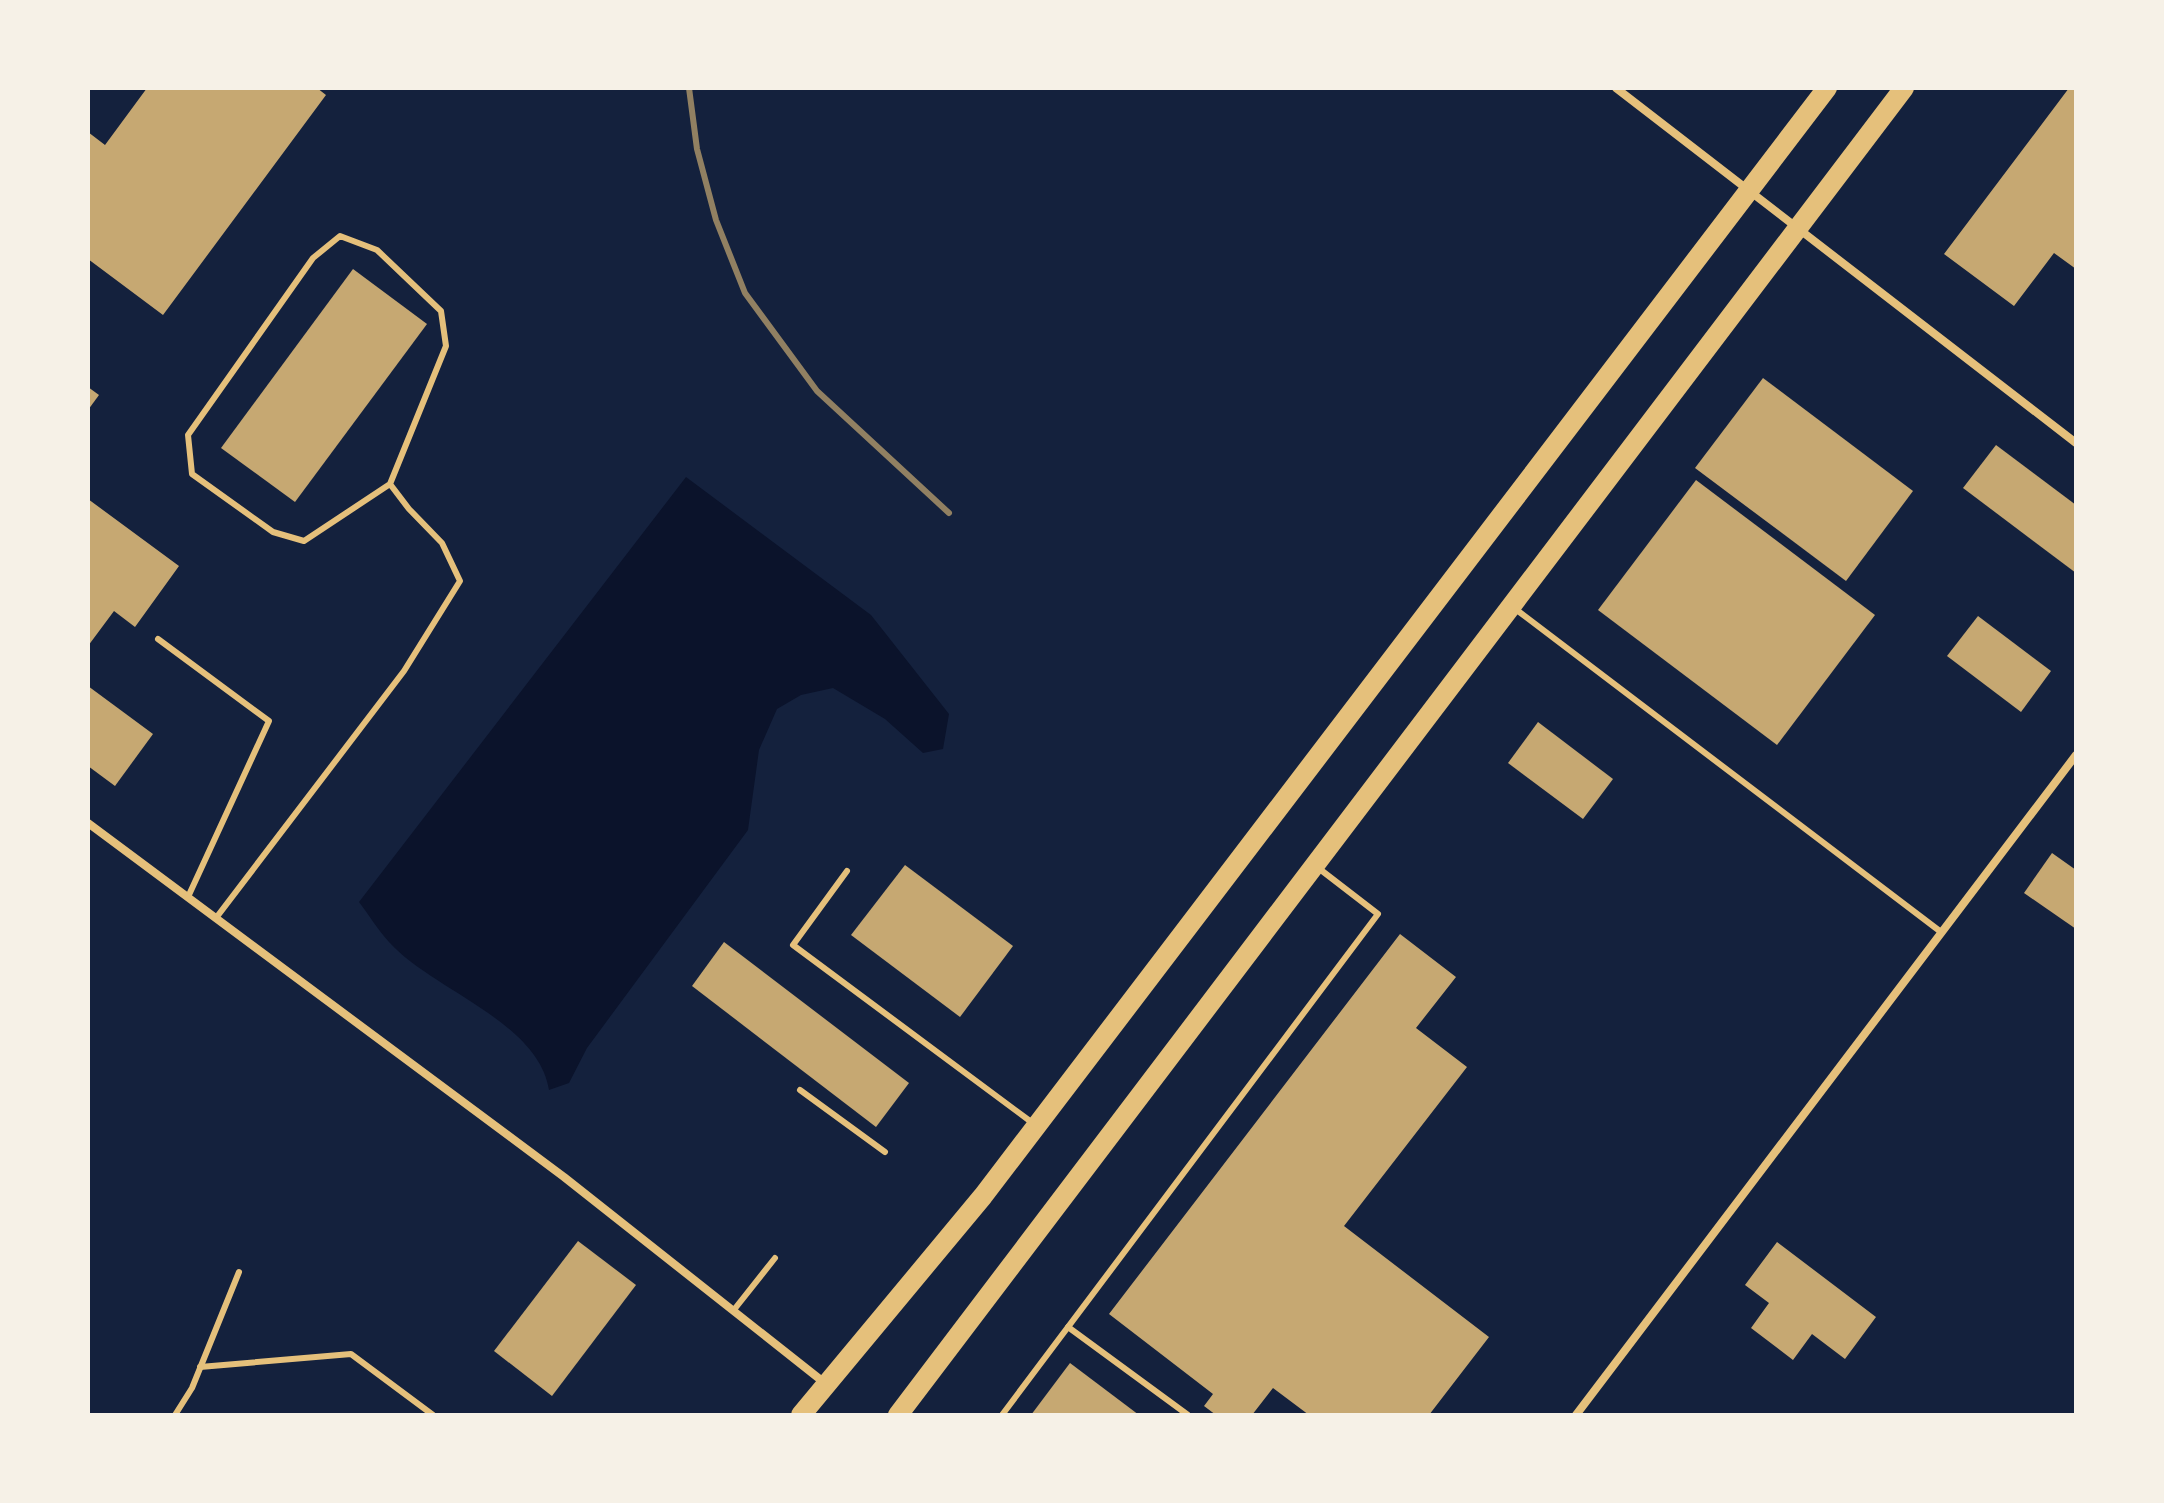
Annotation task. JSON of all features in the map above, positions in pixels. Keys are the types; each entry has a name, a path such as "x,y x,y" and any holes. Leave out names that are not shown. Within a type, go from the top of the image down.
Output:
{"main road":[{"path":"801,1415 1037,1126 1827,88"},
{"path":"898,1415 1800,230 1904,88"}],"street":[{"path":"1616,88 2076,443"},
{"path":"1576,1415 2076,755"},
{"path":"88,823 564,1177 826,1385"}],"lane":[{"path":"340,236 377,250 441,311 446,346 390,484 304,541 273,532 192,474 188,435 313,258 340,236"},
{"path":"216,918 404,671 460,581 442,543 390,484"},
{"path":"1511,606 1941,932"},
{"path":"158,639 269,721 188,897"},
{"path":"1002,1415 1378,914 1314,865"},
{"path":"847,871 793,945 1037,1126"},
{"path":"800,1090 885,1152"},
{"path":"733,1311 775,1258"},
{"path":"175,1415 200,1367 239,1272"},
{"path":"1068,1327 1188,1415"},
{"path":"200,1367 351,1354 433,1415"}],"water":[{"path":"686,477 871,615 949,714 943,749 923,753 885,719 833,688 801,695 777,709 759,750 748,830 587,1048 569,1083 549,1090 541,1066 525,1045 481,1008 408,959 385,937 359,902"}],"building":[{"path":"147,88 317,88 326,95 163,315 88,259 88,132 105,145"},
{"path":"2069,88 2076,88 2076,269 2054,253 2014,306 1944,254"},
{"path":"353,269 427,324 295,502 221,448"},
{"path":"1763,378 1913,491 1846,581 1695,468"},
{"path":"88,387 99,395 88,410"},
{"path":"1996,445 2076,505 2076,573 1963,488"},
{"path":"1696,480 1875,615 1777,745 1598,610"},
{"path":"88,499 179,566 135,627 114,611 88,646"},
{"path":"1978,616 2051,671 2021,712 1947,656"},
{"path":"88,686 153,734 115,786 88,766"},
{"path":"1538,722 1613,779 1583,819 1508,763"},
{"path":"2052,853 2076,870 2076,929 2024,893"},
{"path":"905,865 1013,946 960,1017 851,935"},
{"path":"1400,934 1456,977 1416,1028 1467,1067 1344,1226 1489,1337 1429,1415 1309,1415 1273,1388 1252,1415 1216,1415 1204,1406 1213,1394 1109,1314"},
{"path":"724,942 909,1083 876,1127 692,986"},
{"path":"578,1241 636,1285 552,1396 494,1351"},
{"path":"1777,1242 1876,1317 1845,1359 1812,1334 1793,1360 1751,1328 1769,1303 1745,1285"},
{"path":"1070,1363 1139,1415 1031,1415"}],"railway":[{"path":"689,88 697,149 716,220 745,293 817,391 949,513"}]}
